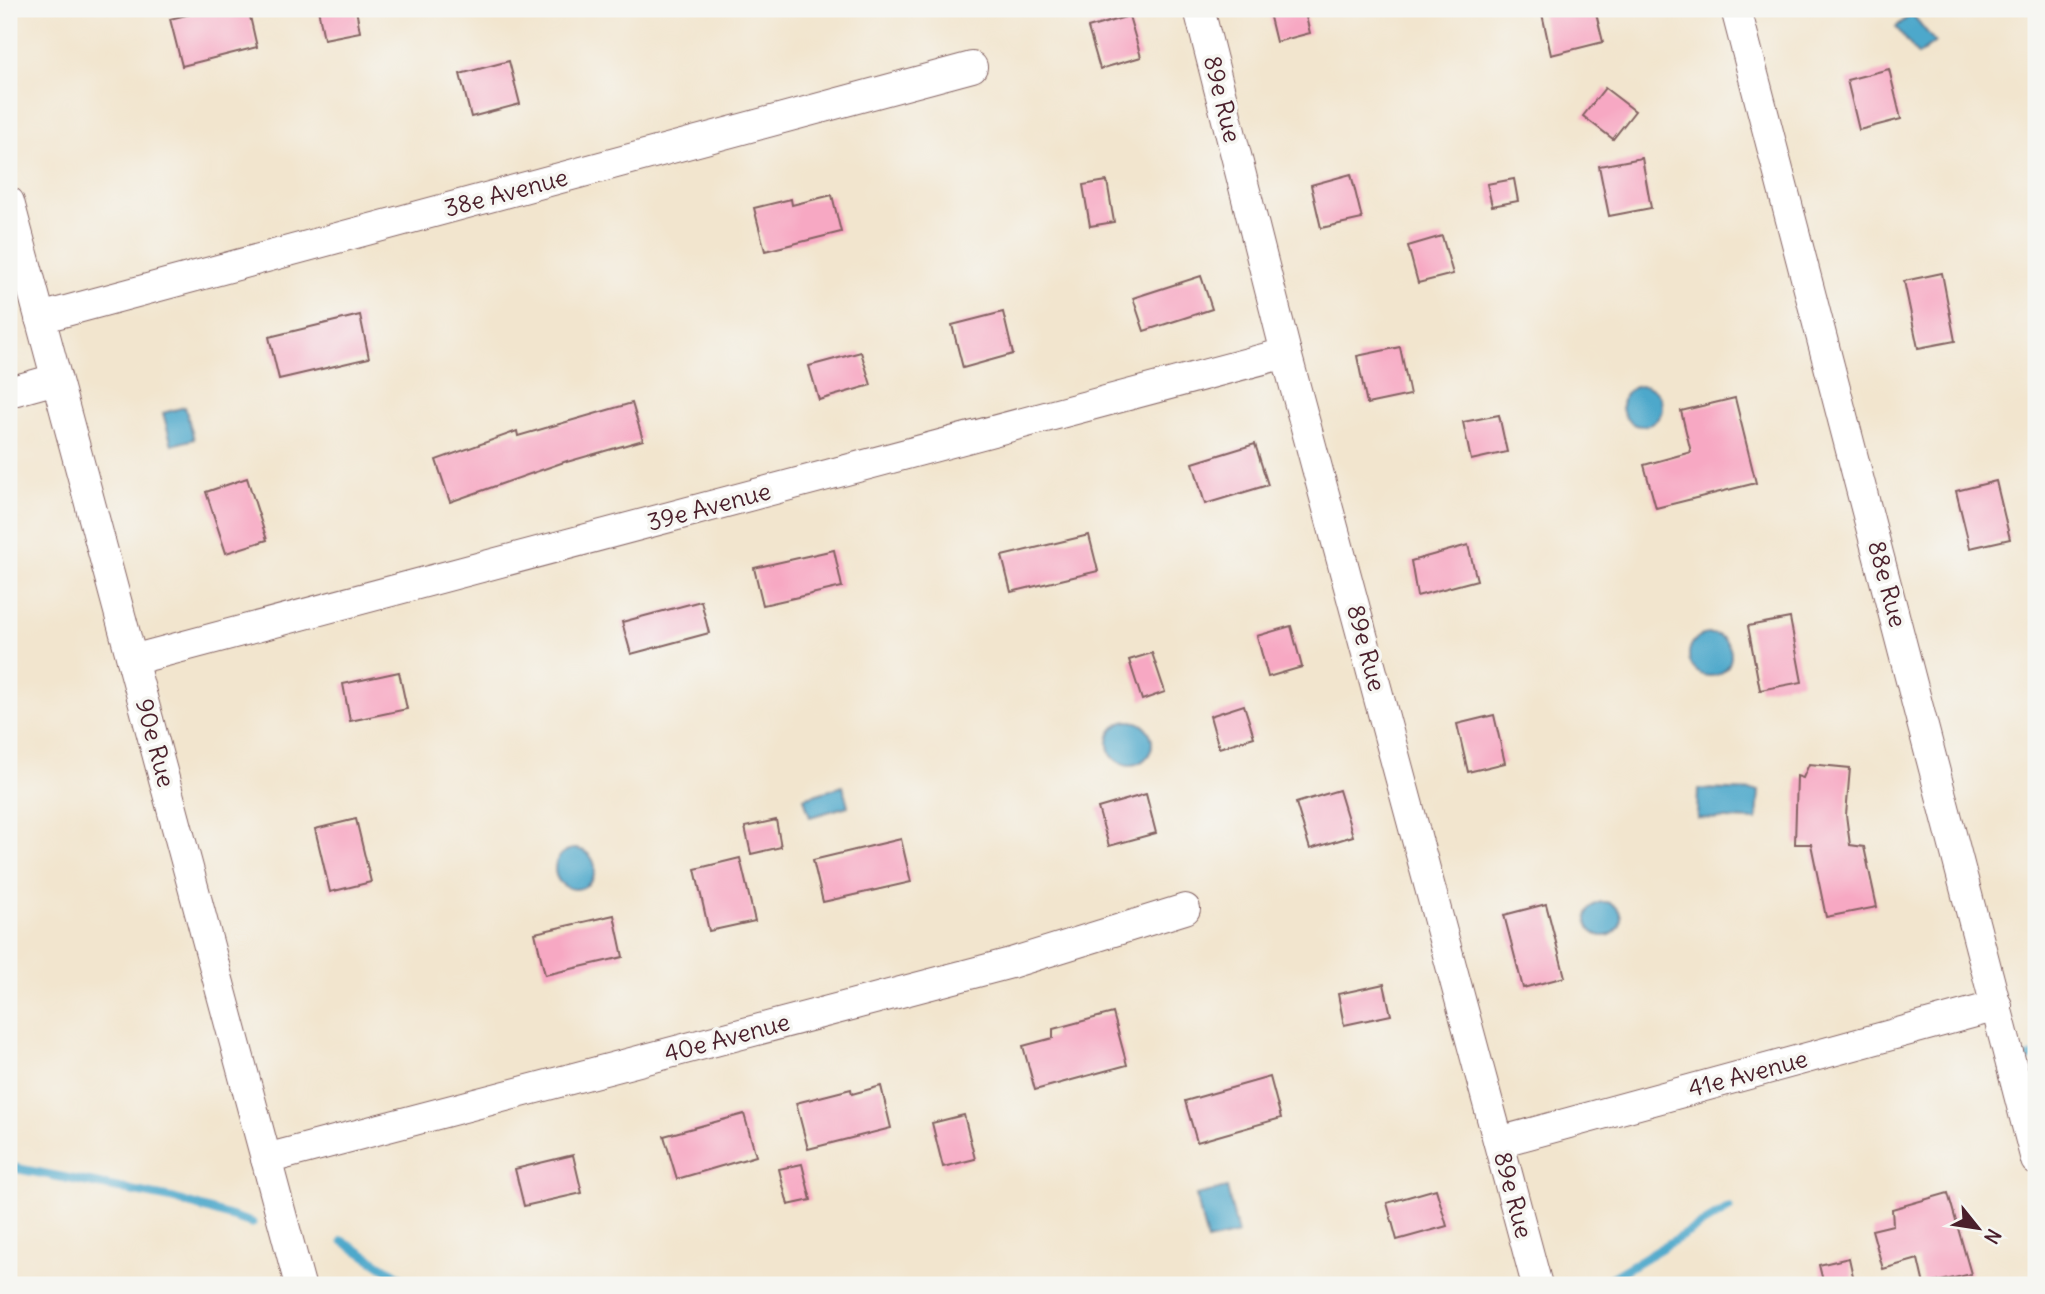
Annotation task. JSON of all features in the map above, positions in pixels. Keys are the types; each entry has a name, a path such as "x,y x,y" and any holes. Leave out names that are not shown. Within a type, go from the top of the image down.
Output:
{"street":[{"name":"89e Rue","path":"1199,9 1286,353 1537,1285"},
{"name":"88e Rue","path":"1736,9 2036,1160"},
{"name":"38e Avenue","path":"40,318 972,67"},
{"name":"90e Rue","path":"9,202 300,1285"},
{"name":"39e Avenue","path":"132,660 1286,353"},
{"path":"9,392 56,379"},
{"name":"40e Avenue","path":"266,1159 1011,963 1185,909"},
{"name":"41e Avenue","path":"1499,1142 1997,1006"}],"water":[{"path":"1912,14 1935,42 1918,55 1896,27"},
{"path":"1642,386 1656,392 1662,406 1656,420 1642,426 1628,420 1622,406 1628,392"},
{"path":"185,407 194,439 172,445 163,413"},
{"path":"1710,634 1725,640 1731,655 1725,670 1710,676 1695,670 1689,655 1695,640"},
{"path":"1130,721 1145,728 1152,743 1145,758 1130,765 1115,758 1108,743 1115,728"},
{"path":"843,786 848,806 810,817 804,798"},
{"path":"1698,789 1759,791 1757,820 1697,818"},
{"path":"575,849 583,850 589,855 594,861 594,877 589,883 583,888 575,889 567,888 561,883 556,877 555,869 556,861 561,855 567,850"},
{"path":"1604,902 1616,907 1621,919 1616,931 1604,936 1592,931 1587,919 1592,907"},
{"path":"1227,1188 1238,1234 1207,1241 1196,1195"}],"building":[{"path":"211,9 227,9 230,17 249,12 257,47 182,66 170,19"},
{"path":"318,9 356,9 360,32 324,39"},
{"path":"1268,9 1304,9 1310,33 1276,42"},
{"path":"1541,9 1595,9 1603,42 1551,55"},
{"path":"1129,16 1141,57 1100,69 1088,28"},
{"path":"509,61 520,104 471,117 460,74"},
{"path":"1889,69 1901,119 1859,130 1847,80"},
{"path":"1605,88 1635,111 1613,139 1583,116"},
{"path":"1642,158 1651,208 1609,216 1599,166"},
{"path":"1351,174 1362,219 1321,228 1311,185"},
{"path":"1514,179 1518,201 1492,206 1487,184"},
{"path":"1107,181 1114,222 1090,226 1083,185"},
{"path":"832,195 841,232 765,251 754,208 791,199 792,205"},
{"path":"1442,236 1453,274 1418,283 1408,246"},
{"path":"1942,273 1955,341 1918,348 1904,281"},
{"path":"1201,276 1212,309 1144,331 1133,298"},
{"path":"1003,312 1013,354 963,368 952,325"},
{"path":"360,315 369,358 279,379 269,337"},
{"path":"1400,347 1410,395 1367,404 1357,356"},
{"path":"861,352 871,385 819,400 809,366"},
{"path":"1735,398 1756,483 1656,508 1644,465 1691,452 1681,411"},
{"path":"632,403 643,440 567,461 450,502 436,460 517,431 518,436"},
{"path":"1499,415 1507,452 1471,460 1463,422"},
{"path":"1255,444 1268,485 1205,504 1193,463"},
{"path":"247,478 267,540 226,553 206,492"},
{"path":"1996,481 2010,539 1970,548 1956,491"},
{"path":"1089,535 1098,571 1011,592 1002,556"},
{"path":"1468,545 1477,580 1417,596 1411,561"},
{"path":"834,550 842,587 763,605 754,568"},
{"path":"701,601 709,633 631,654 622,622"},
{"path":"1790,618 1802,682 1760,690 1748,626"},
{"path":"1291,626 1302,667 1268,677 1257,636"},
{"path":"1152,653 1165,692 1142,700 1129,660"},
{"path":"399,672 407,709 350,721 343,684"},
{"path":"1244,705 1254,737 1219,748 1210,716"},
{"path":"1494,715 1505,763 1468,772 1457,724"},
{"path":"1809,764 1850,768 1846,815 1850,845 1864,847 1877,907 1826,917 1811,844 1795,844 1797,776 1803,778"},
{"path":"1339,790 1353,836 1310,849 1296,803"},
{"path":"1146,794 1156,833 1109,846 1098,808"},
{"path":"356,819 371,882 330,892 315,829"},
{"path":"776,820 781,847 751,854 745,827"},
{"path":"901,839 911,882 823,902 813,860"},
{"path":"740,858 755,921 709,931 695,869"},
{"path":"1546,904 1565,977 1523,988 1504,915"},
{"path":"614,915 623,957 545,975 535,933"},
{"path":"1384,984 1391,1015 1344,1025 1338,994"},
{"path":"1113,1013 1127,1065 1035,1090 1023,1046 1053,1038 1053,1029"},
{"path":"1270,1077 1281,1118 1197,1142 1185,1101"},
{"path":"881,1086 891,1128 808,1149 796,1103 851,1089 852,1094"},
{"path":"744,1114 756,1156 677,1179 664,1136"},
{"path":"964,1115 975,1159 943,1167 932,1123"},
{"path":"573,1155 582,1193 524,1206 515,1169"},
{"path":"802,1164 811,1200 788,1205 779,1169"},
{"path":"1436,1189 1447,1226 1397,1240 1387,1203"},
{"path":"1948,1193 1971,1274 1924,1285 1918,1259 1883,1269 1872,1230 1893,1225 1892,1209"},
{"path":"1849,1258 1855,1285 1824,1285 1819,1265"}],"waterway":[{"path":"2025,1059 2036,1056"},
{"path":"9,1167 174,1199 252,1223"},
{"path":"1599,1285 1729,1208"},
{"path":"343,1241 402,1279 424,1285"}]}
